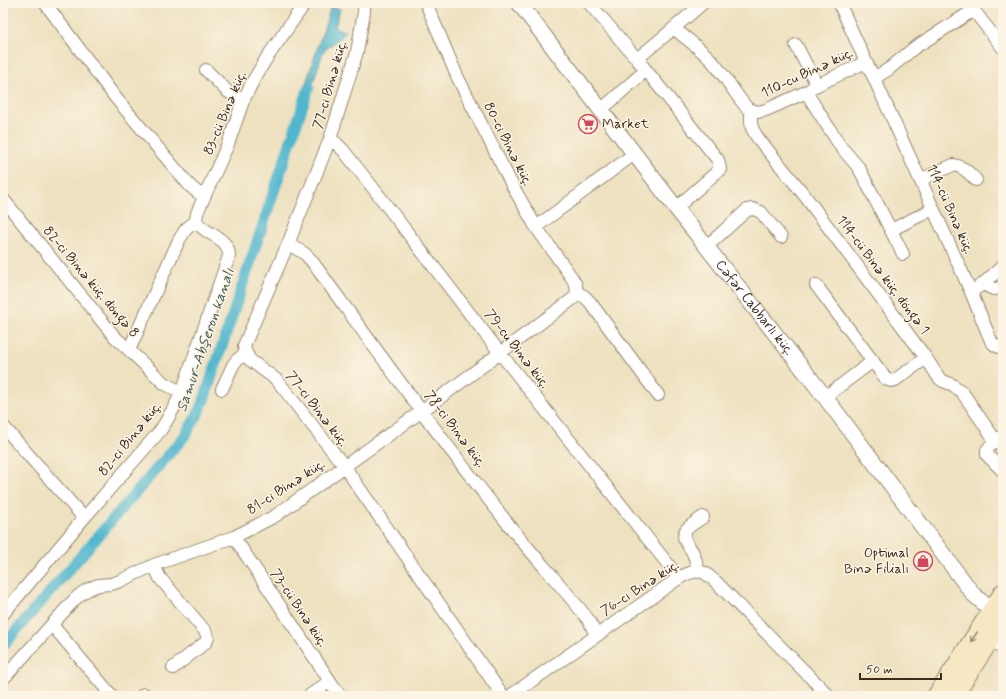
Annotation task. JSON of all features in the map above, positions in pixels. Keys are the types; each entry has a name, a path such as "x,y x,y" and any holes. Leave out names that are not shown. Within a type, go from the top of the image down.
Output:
{"main road":[{"path":"954,696 997,644 999,616 1003,592"},
{"path":"936,696 999,616"}],"street":[{"path":"45,3 115,97 190,186 196,192 204,196"},
{"name":"77-ci Binə küç.","path":"364,3 364,12 357,52 330,139 288,244 244,346 250,360 277,380 344,466 503,696"},
{"name":"80-ci Binə küç.","path":"426,3 457,76 512,185 536,227 572,278 576,285 577,292"},
{"name":"Cəfər Cabbarlı küç.","path":"519,3 634,154 825,398 972,594 999,616"},
{"path":"589,3 637,59 718,160 720,165 718,172 676,208"},
{"path":"637,59 703,3"},
{"name":"83-cü Binə küç.","path":"196,220 197,213 204,196 228,144 243,101 266,59 304,4"},
{"path":"841,7 866,62"},
{"path":"874,78 889,69 914,48 971,7 1003,48"},
{"name":"110-cu Binə küç.","path":"674,28 686,39 696,45 712,62 742,103 747,108 758,112 766,110 806,92 817,85 866,62 874,78"},
{"path":"796,45 817,85"},
{"path":"206,70 227,91 243,101"},
{"path":"601,110 646,70"},
{"name":"114-cü Binə küç.","path":"874,78 971,292 991,341 995,345 1003,347"},
{"path":"806,92 841,147 859,168 903,254"},
{"name":"114-cü Binə küç. döngə 1","path":"751,110 752,128 757,137 802,192 940,378 958,388 962,392 1000,442"},
{"name":"79-cu Binə küç.","path":"330,139 343,150 500,353 679,578"},
{"path":"536,227 634,154"},
{"path":"920,180 953,165 958,165 965,169 976,180"},
{"name":"82-ci Binə küç. döngə 8","path":"3,199 114,336 166,384 182,392"},
{"path":"706,246 747,210 753,209 761,212 781,237"},
{"path":"891,230 933,209"},
{"path":"129,350 179,240 186,228 196,220"},
{"name":"82-ci Binə küç.","path":"3,614 169,419 182,392 229,256 229,251 225,244 200,226 196,220"},
{"name":"78-ci Binə küç.","path":"288,244 304,253 311,260 422,411 509,525 590,622 596,636"},
{"path":"971,292 983,284 1003,266"},
{"path":"983,284 993,289 1003,288"},
{"path":"816,285 886,379 891,382 895,380 926,358"},
{"path":"577,292 590,302 658,395"},
{"name":"81-ci Binə küç.","path":"5,673 82,593 98,585 120,581 154,565 234,537 275,516 422,411 570,301 575,297 577,292"},
{"path":"222,389 233,365 246,353"},
{"path":"825,398 873,361"},
{"path":"3,426 84,518"},
{"path":"1000,442 987,450 988,455 1003,471"},
{"path":"698,572 693,553 685,540 684,534 687,529 704,517"},
{"name":"73-cü Binə küç.","path":"234,537 340,696"},
{"path":"154,565 160,578 205,631 208,637 206,642 173,668"},
{"name":"76-cı Binə küç.","path":"510,696 679,578 690,572 705,573 715,581 829,696"},
{"path":"52,625 112,696"},
{"path":"309,696 330,681"}],"water":[{"path":"331,6 340,9 335,27 346,32 323,52 307,102 301,99"}],"waterway":[{"name":"Samur-Abşeron kanalı","path":"3,646 184,437 197,416 204,400 309,87"}],"place":[{"name":"Market","path":"588,124"},
{"name":"Optimal Binə Filialı","path":"923,561"}]}
